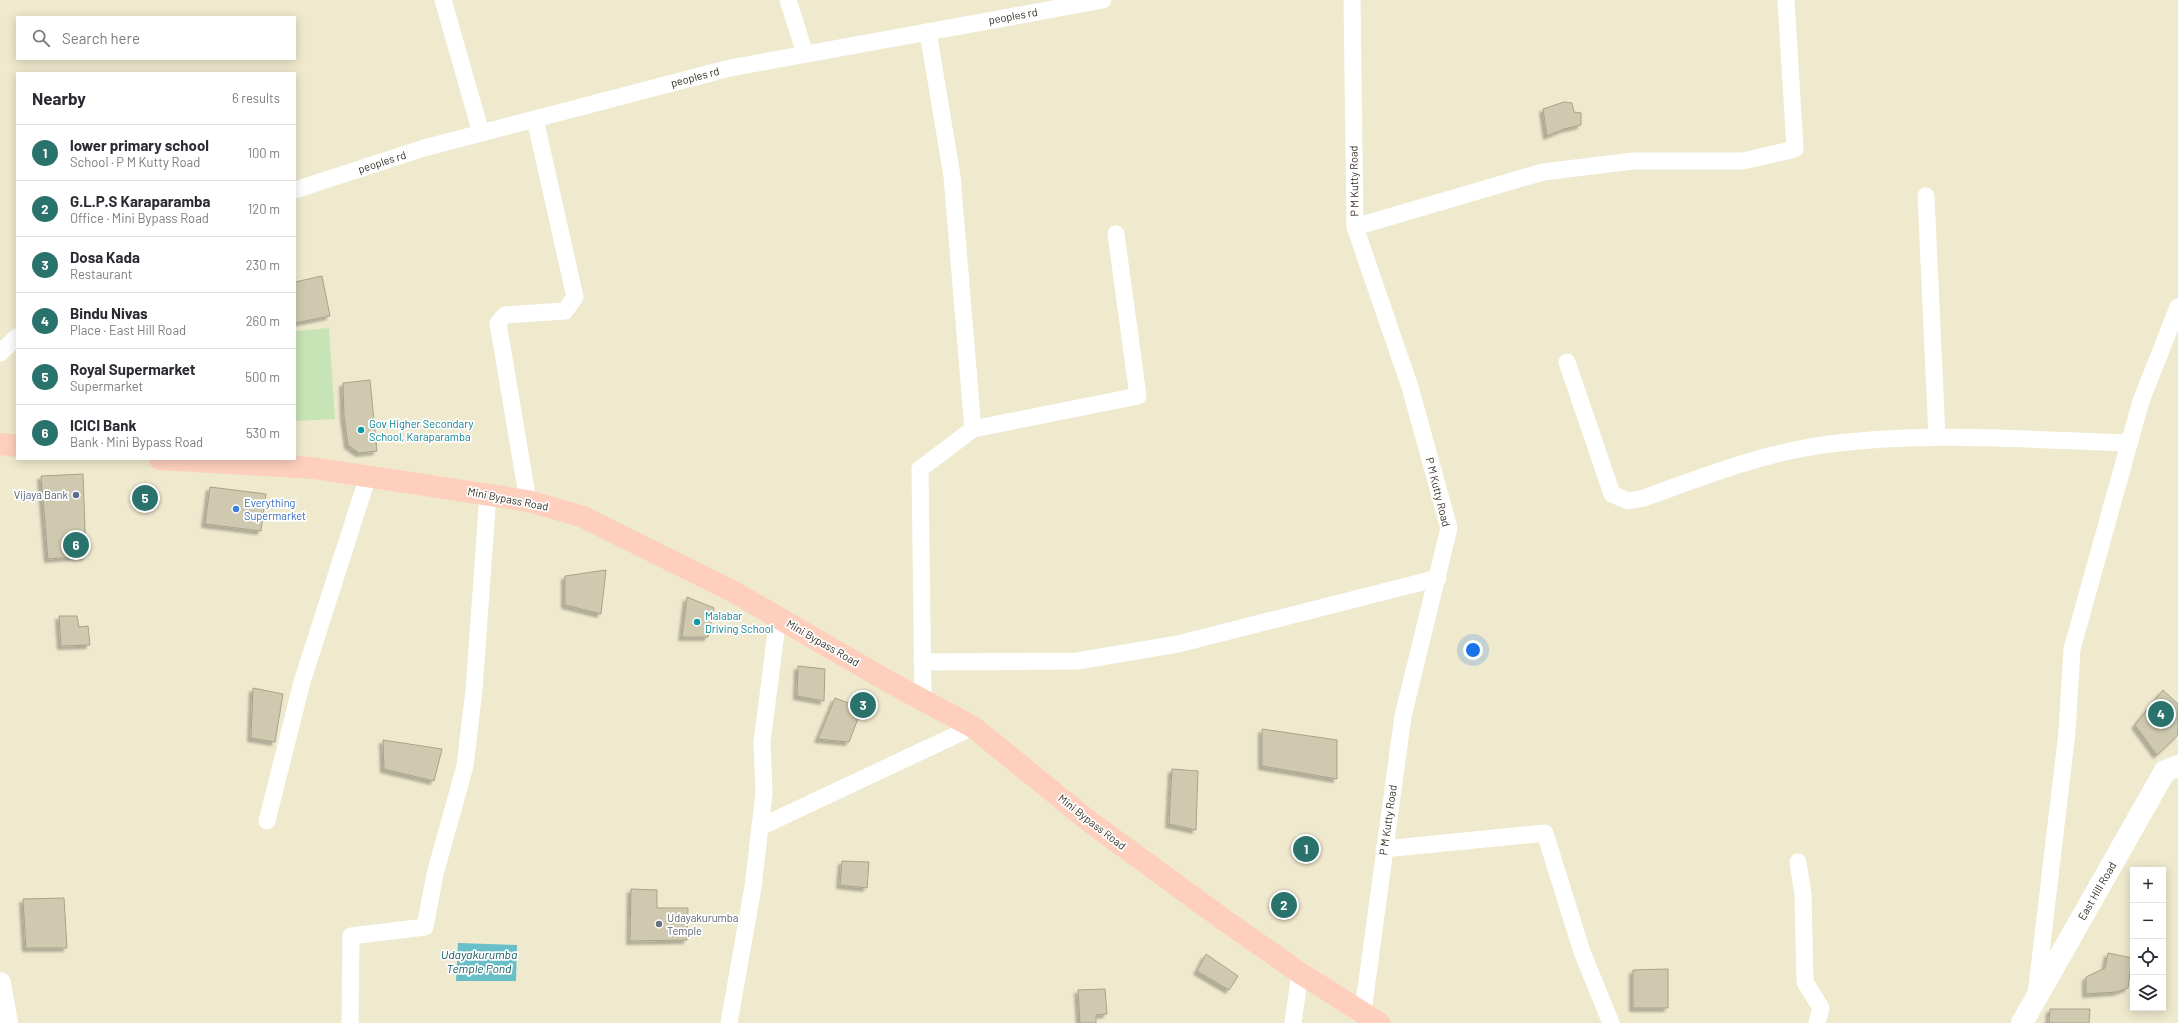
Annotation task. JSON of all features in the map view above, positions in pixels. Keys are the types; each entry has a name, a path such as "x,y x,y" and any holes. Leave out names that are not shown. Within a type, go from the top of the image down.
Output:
{"main road":[{"path":"0,444 16,446"},
{"name":"Mini Bypass Road","path":"177,460 313,468 528,501 581,516 734,592 972,727 1090,822 1300,973 1371,1017"}],"street":[{"path":"443,0 481,133"},
{"path":"788,0 805,54"},
{"name":"peoples rd","path":"296,190 424,148 730,68 1103,0"},
{"name":"P M Kutty Road","path":"1352,0 1354,227 1410,387 1449,528 1403,716 1384,849 1371,1017"},
{"path":"1354,227 1543,172 1633,161 1743,161 1795,149 1786,0"},
{"path":"928,32 952,176 973,429"},
{"path":"528,501 498,323 505,315 565,310 575,297 535,119"},
{"path":"1926,196 1937,437"},
{"path":"923,700 920,469 973,429 1138,396 1116,234"},
{"path":"2035,999 2067,732 2072,649 2141,401 2178,307"},
{"path":"0,354 16,338"},
{"path":"1567,362 1612,494 1628,501 1644,498 1736,464 1829,444 1937,437 2130,443"},
{"path":"267,821 302,682 368,476"},
{"path":"350,1023 351,936 426,927 435,874 465,766 474,690 488,494"},
{"path":"922,662 1076,661 1178,644 1438,578"},
{"path":"729,1023 753,887 764,793 762,742 778,617"},
{"path":"760,827 972,727"},
{"name":"East Hill Road","path":"2022,1023 2165,771 2178,766"},
{"path":"1384,849 1545,833 1582,952 1611,1023"},
{"path":"1798,862 1803,895 1805,982 1821,1008 1817,1023"},
{"path":"1292,1023 1300,973"},
{"path":"0,983 7,1023"}],"green space":[{"path":"329,328 335,419 296,421 296,331"}],"water":[{"name":"Udayakurumba Temple Pond","path":"458,943 517,945 516,981 456,981"}],"building":[{"path":"1564,102 1572,103 1574,112 1581,113 1581,125 1564,129 1547,136 1543,109"},
{"path":"322,276 330,316 296,323 296,282"},
{"name":"Gov Higher Secondary School, Karaparamba","path":"370,380 377,451 359,453 348,445 344,416 343,383"},
{"path":"83,474 86,556 48,559 41,476"},
{"name":"Everything Supermarket","path":"210,487 266,494 261,531 205,524"},
{"path":"606,570 601,614 565,605 565,576"},
{"name":"Malabar Driving School","path":"687,597 714,608 708,637 682,637"},
{"path":"59,616 77,616 79,627 88,626 90,645 61,646"},
{"path":"798,666 825,669 824,701 797,696"},
{"path":"253,688 283,694 275,742 251,738"},
{"path":"2163,690 2178,704 2178,735 2157,755 2135,725"},
{"path":"835,698 862,708 849,742 818,739"},
{"path":"1262,729 1337,740 1337,779 1262,766"},
{"path":"383,740 442,749 434,781 384,769"},
{"path":"1172,769 1198,771 1196,830 1169,824"},
{"path":"842,861 869,862 867,888 840,885"},
{"name":"Udayakurumba Temple","path":"631,889 657,890 657,908 688,908 687,940 630,941"},
{"path":"64,898 67,948 26,948 23,899"},
{"path":"2108,953 2130,958 2128,988 2116,992 2086,994 2086,977 2105,968"},
{"path":"1206,954 1238,976 1229,990 1197,971"},
{"path":"1668,969 1668,1008 1633,1008 1633,970"},
{"path":"1105,989 1107,1014 1096,1015 1096,1023 1080,1023 1078,990"},
{"path":"2050,1009 2090,1009 2089,1023 2049,1023"}],"place":[{"name":"Gov Higher Secondary School, Karaparamba","path":"361,430"},
{"name":"Vijaya Bank","path":"76,495"},
{"name":"Royal Supermarket","path":"145,498"},
{"name":"Everything Supermarket","path":"236,509"},
{"name":"ICICI Bank","path":"76,545"},
{"name":"Malabar Driving School","path":"697,622"},
{"name":"Dosa Kada","path":"863,705"},
{"name":"Bindu Nivas","path":"2161,714"},
{"name":"lower primary school","path":"1306,849"},
{"name":"G.L.P.S Karaparamba","path":"1284,905"},
{"name":"Udayakurumba Temple","path":"659,924"}]}
